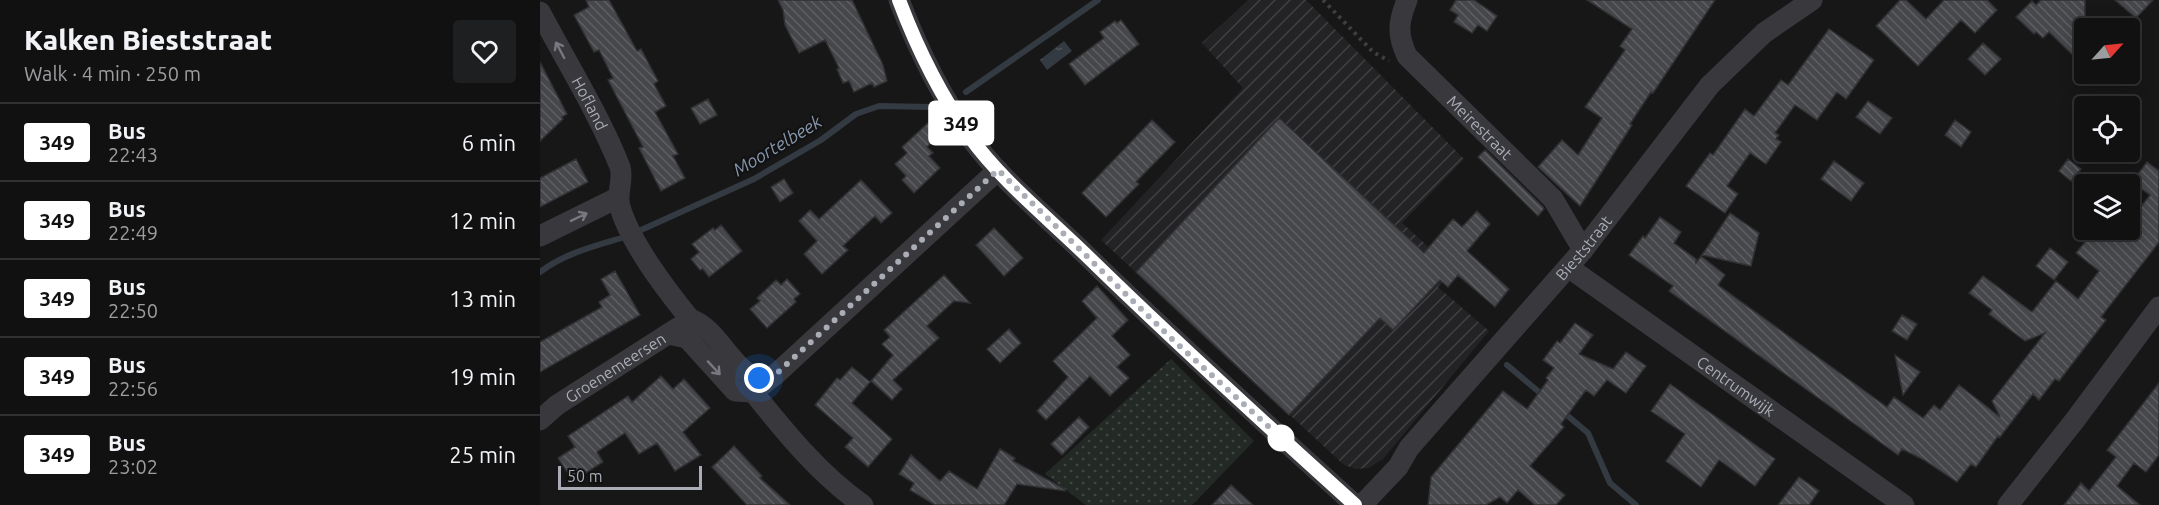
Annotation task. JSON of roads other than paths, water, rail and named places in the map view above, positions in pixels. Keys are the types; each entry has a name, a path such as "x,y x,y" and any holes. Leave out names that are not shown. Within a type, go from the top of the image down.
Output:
{"street":[{"path":"899,0 911,32 949,103 971,138 998,170 1172,339 1355,505"},
{"name":"Meirestraat","path":"1407,0 1399,22 1401,42 1407,56 1553,199 1583,250"},
{"name":"Bieststraat","path":"1362,505 1398,467 1409,448 1583,250 1710,85 1764,33 1812,0"},
{"name":"Hofland","path":"540,12 609,143 621,171 617,198 622,215 666,290 690,320"},
{"path":"863,505 847,494 806,454 753,392 775,375 998,170"},
{"path":"540,236 617,198"},
{"name":"Centrumwijk","path":"1568,267 1905,505"},
{"path":"2007,505 2075,420 2159,307"},
{"path":"669,334 690,320 702,323 747,373 759,378 775,375"},
{"name":"Groenemeersen","path":"540,420 557,405 669,334 687,338 735,391 753,392"}],"water":[{"path":"1064,41 1072,51 1047,70 1040,60"}],"waterway":[{"name":"Moortelbeek","path":"966,92 1098,0"},
{"name":"Moortelbeek","path":"641,230 754,179 821,140 856,114 879,106 932,107"},
{"name":"Moortelbeek","path":"540,272 570,255 625,237"},
{"path":"1507,365 1545,397"},
{"path":"1562,411 1588,433 1610,483 1636,505"}]}
